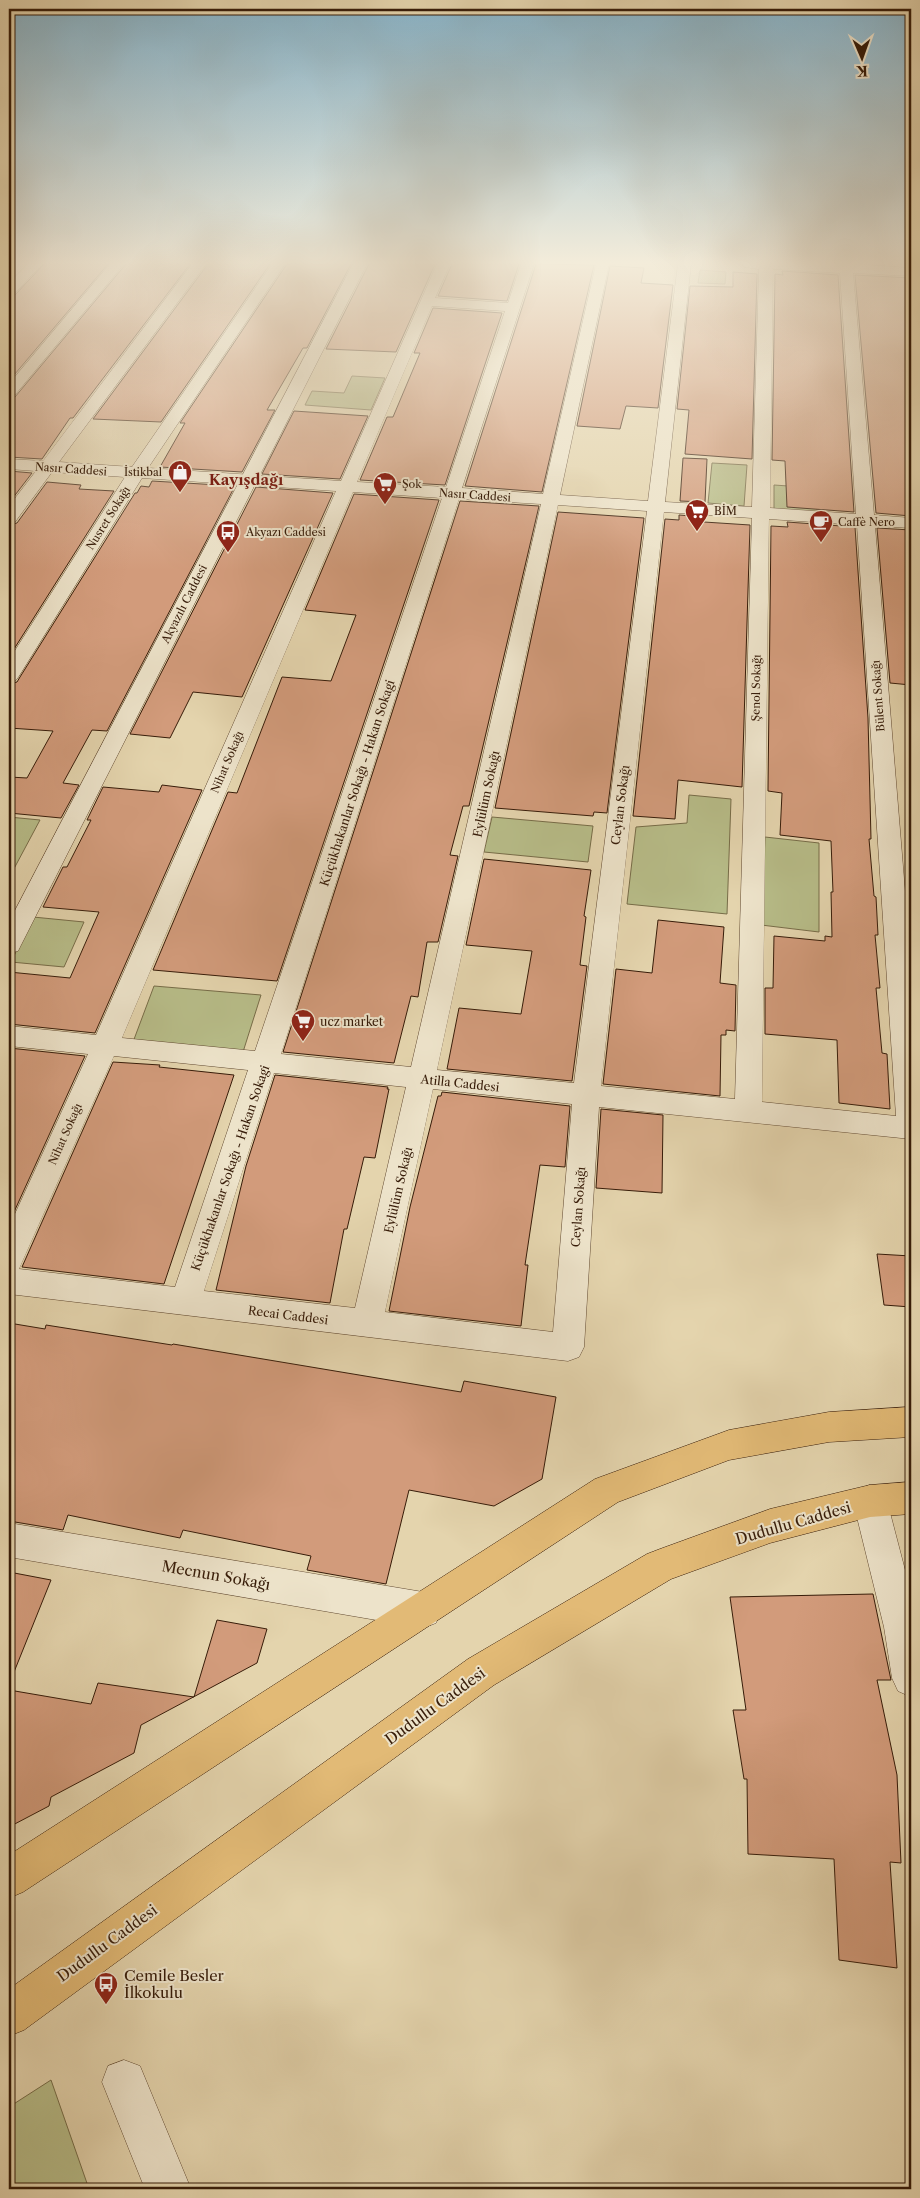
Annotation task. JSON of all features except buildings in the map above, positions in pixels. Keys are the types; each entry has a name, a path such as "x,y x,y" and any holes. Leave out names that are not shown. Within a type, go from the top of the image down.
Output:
{"main road":[{"path":"9,1878 606,1490 729,1445 829,1427 911,1422"},
{"name":"Dudullu Caddesi","path":"9,2015 481,1672 660,1566 770,1526 870,1501 911,1498"}],"street":[{"path":"9,393 31,367"},
{"path":"9,518 122,367"},
{"name":"Nusret Sokağı","path":"9,676 136,473 209,367"},
{"name":"Akyazılı Caddesi","path":"9,945 307,367"},
{"name":"Nihat Sokağı","path":"9,1260 105,1046 399,367"},
{"name":"Küçükhakanlar Sokağı - Hakan Sokagi","path":"185,1303 266,1063 494,367"},
{"name":"Eylülüm Sokağı","path":"367,1324 580,367"},
{"name":"Ceylan Sokağı","path":"568,1347 586,1095 672,367"},
{"name":"Şenol Sokağı","path":"748,1112 760,513 760,367"},
{"name":"Bülent Sokağı","path":"854,367 911,1128"},
{"name":"Nasır Caddesi","path":"9,464 911,523"},
{"name":"Atilla Caddesi","path":"9,1036 911,1128"},
{"name":"Recai Caddesi","path":"9,1281 568,1347"},
{"path":"870,1501 902,1627 911,1678"},
{"name":"Mecnun Sokağı","path":"9,1540 423,1610"},
{"path":"124,2082 168,2189"}],"green space":[{"path":"352,376 385,378 371,410 305,405 312,391 344,393"},
{"path":"712,463 747,465 744,506 708,503"},
{"path":"774,485 817,488 817,512 774,509"},
{"path":"689,795 731,799 727,914 627,904 636,827 687,823"},
{"path":"9,817 40,820 9,878"},
{"path":"492,817 593,826 588,862 484,852"},
{"path":"765,837 819,843 819,932 761,925"},
{"path":"33,917 84,922 64,967 11,962"},
{"path":"154,986 261,995 243,1052 133,1042"},
{"path":"51,2080 89,2189 9,2189 9,2107"}],"place":[{"name":"İstikbal","path":"180,493"},
{"name":"Şok","path":"385,505"},
{"name":"BİM","path":"697,532"},
{"name":"Caffè Nero","path":"821,543"},
{"name":"Akyazı Caddesi","path":"228,553"},
{"name":"ucz market","path":"303,1042"},
{"name":"Cemile Besler İlkokulu","path":"106,2005"}],"district":[{"name":"Kayışdağı","path":"246,479"}]}
